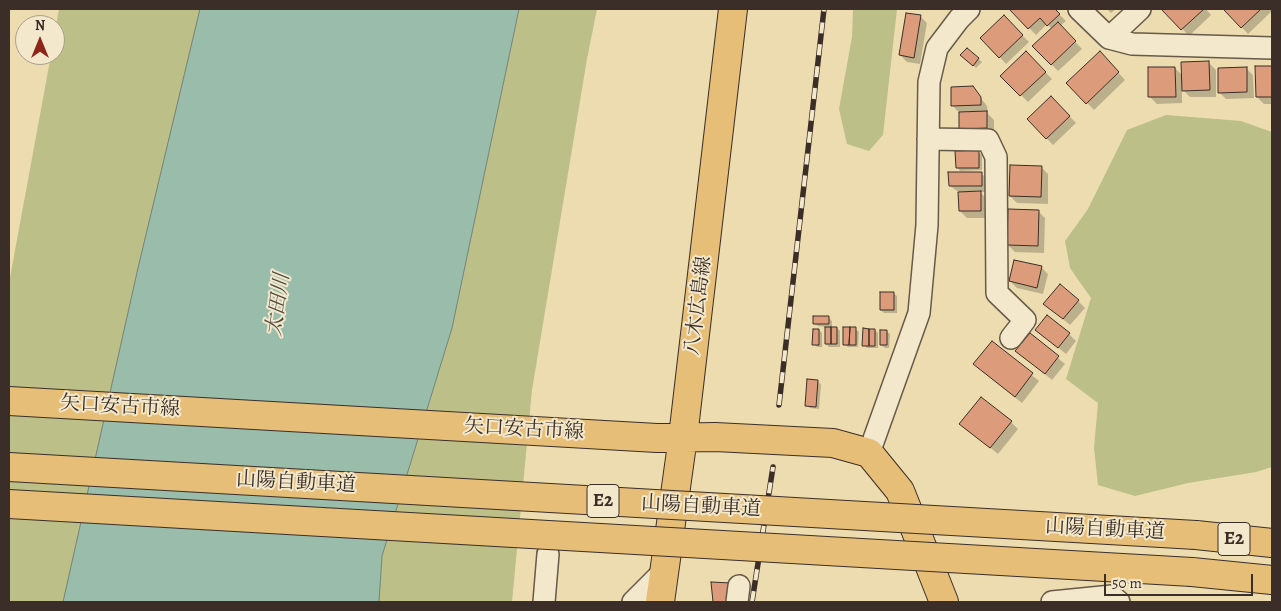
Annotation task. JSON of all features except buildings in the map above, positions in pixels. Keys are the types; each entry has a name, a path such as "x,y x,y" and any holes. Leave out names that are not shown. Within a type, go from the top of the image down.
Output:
{"main road":[{"name":"八木広島線","path":"660,602 664,571 670,437 734,9"},
{"name":"矢口安古市線","path":"9,401 670,437 833,443 870,453"},
{"path":"870,453 900,491 944,602"},
{"name":"山陽自動車道","path":"9,467 1196,535 1272,543"},
{"name":"山陽自動車道","path":"9,504 1192,572 1272,580"}],"street":[{"path":"870,453 919,312 927,225 929,82 937,48 958,19 969,9"},
{"path":"1080,9 1109,38 1132,44 1272,47"},
{"path":"1109,38 1140,9"},
{"path":"928,139 988,140 996,157 998,293 1025,320 1011,338"},
{"path":"544,602 548,554"},
{"path":"634,602 664,571"},
{"path":"1052,602 1112,596 1118,602"}],"green space":[{"path":"59,9 200,9 63,602 9,602 9,283 49,65 65,65 65,15 58,15"},
{"path":"519,9 597,9 532,390 512,602 379,602 382,556 452,328"},
{"path":"853,9 897,9 883,135 869,151 847,144 839,109 852,37"},
{"path":"1166,115 1241,121 1272,132 1272,467 1256,472 1188,483 1135,496 1098,485 1094,448 1098,403 1066,379 1091,298 1070,268 1065,241 1088,209 1127,130"}],"water":[{"name":"太田川","path":"200,9 519,9 452,328 382,556 379,602 63,602 138,268"}],"railway":[{"path":"779,405 824,9"},
{"path":"752,602 773,467"}]}
